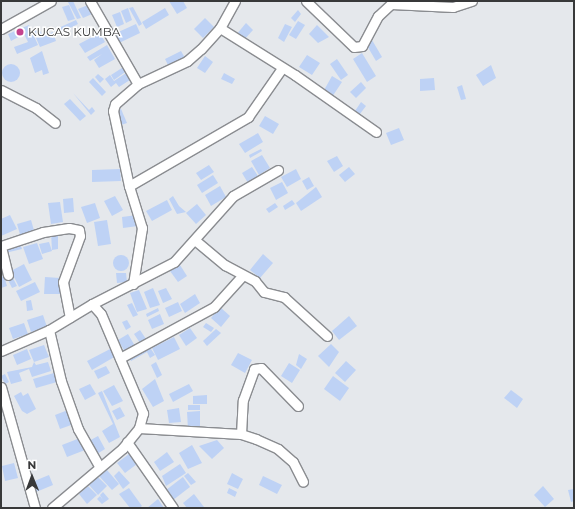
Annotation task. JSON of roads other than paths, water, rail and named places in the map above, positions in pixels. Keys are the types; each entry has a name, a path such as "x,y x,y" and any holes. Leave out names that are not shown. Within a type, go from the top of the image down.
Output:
{"street":[{"path":"1,29 51,1"},
{"path":"90,1 138,84"},
{"path":"133,284 142,228 129,186 113,111 115,104 138,84 187,61 220,28 235,1"},
{"path":"306,1 354,47 362,46 378,16 391,4 453,7 472,1"},
{"path":"220,28 376,132"},
{"path":"129,186 248,117 282,68"},
{"path":"1,90 36,108 55,123"},
{"path":"1,351 49,330 92,304 174,262 196,241 232,196 278,170"},
{"path":"8,275 1,246 48,231 69,228 79,230 80,236 64,282 63,295 70,317"},
{"path":"196,241 264,292 284,297 327,336"},
{"path":"120,358 214,307 243,275"},
{"path":"52,508 127,442 139,428 143,414 101,314 92,304"},
{"path":"49,330 61,381 78,429 99,466"},
{"path":"241,434 243,400 254,368 261,368 298,406"},
{"path":"1,387 35,508"},
{"path":"139,428 241,434 278,449 293,462 303,482"},
{"path":"127,442 173,508"}],"place":[{"name":"KUCAS KUMBA","path":"20,32"}]}
